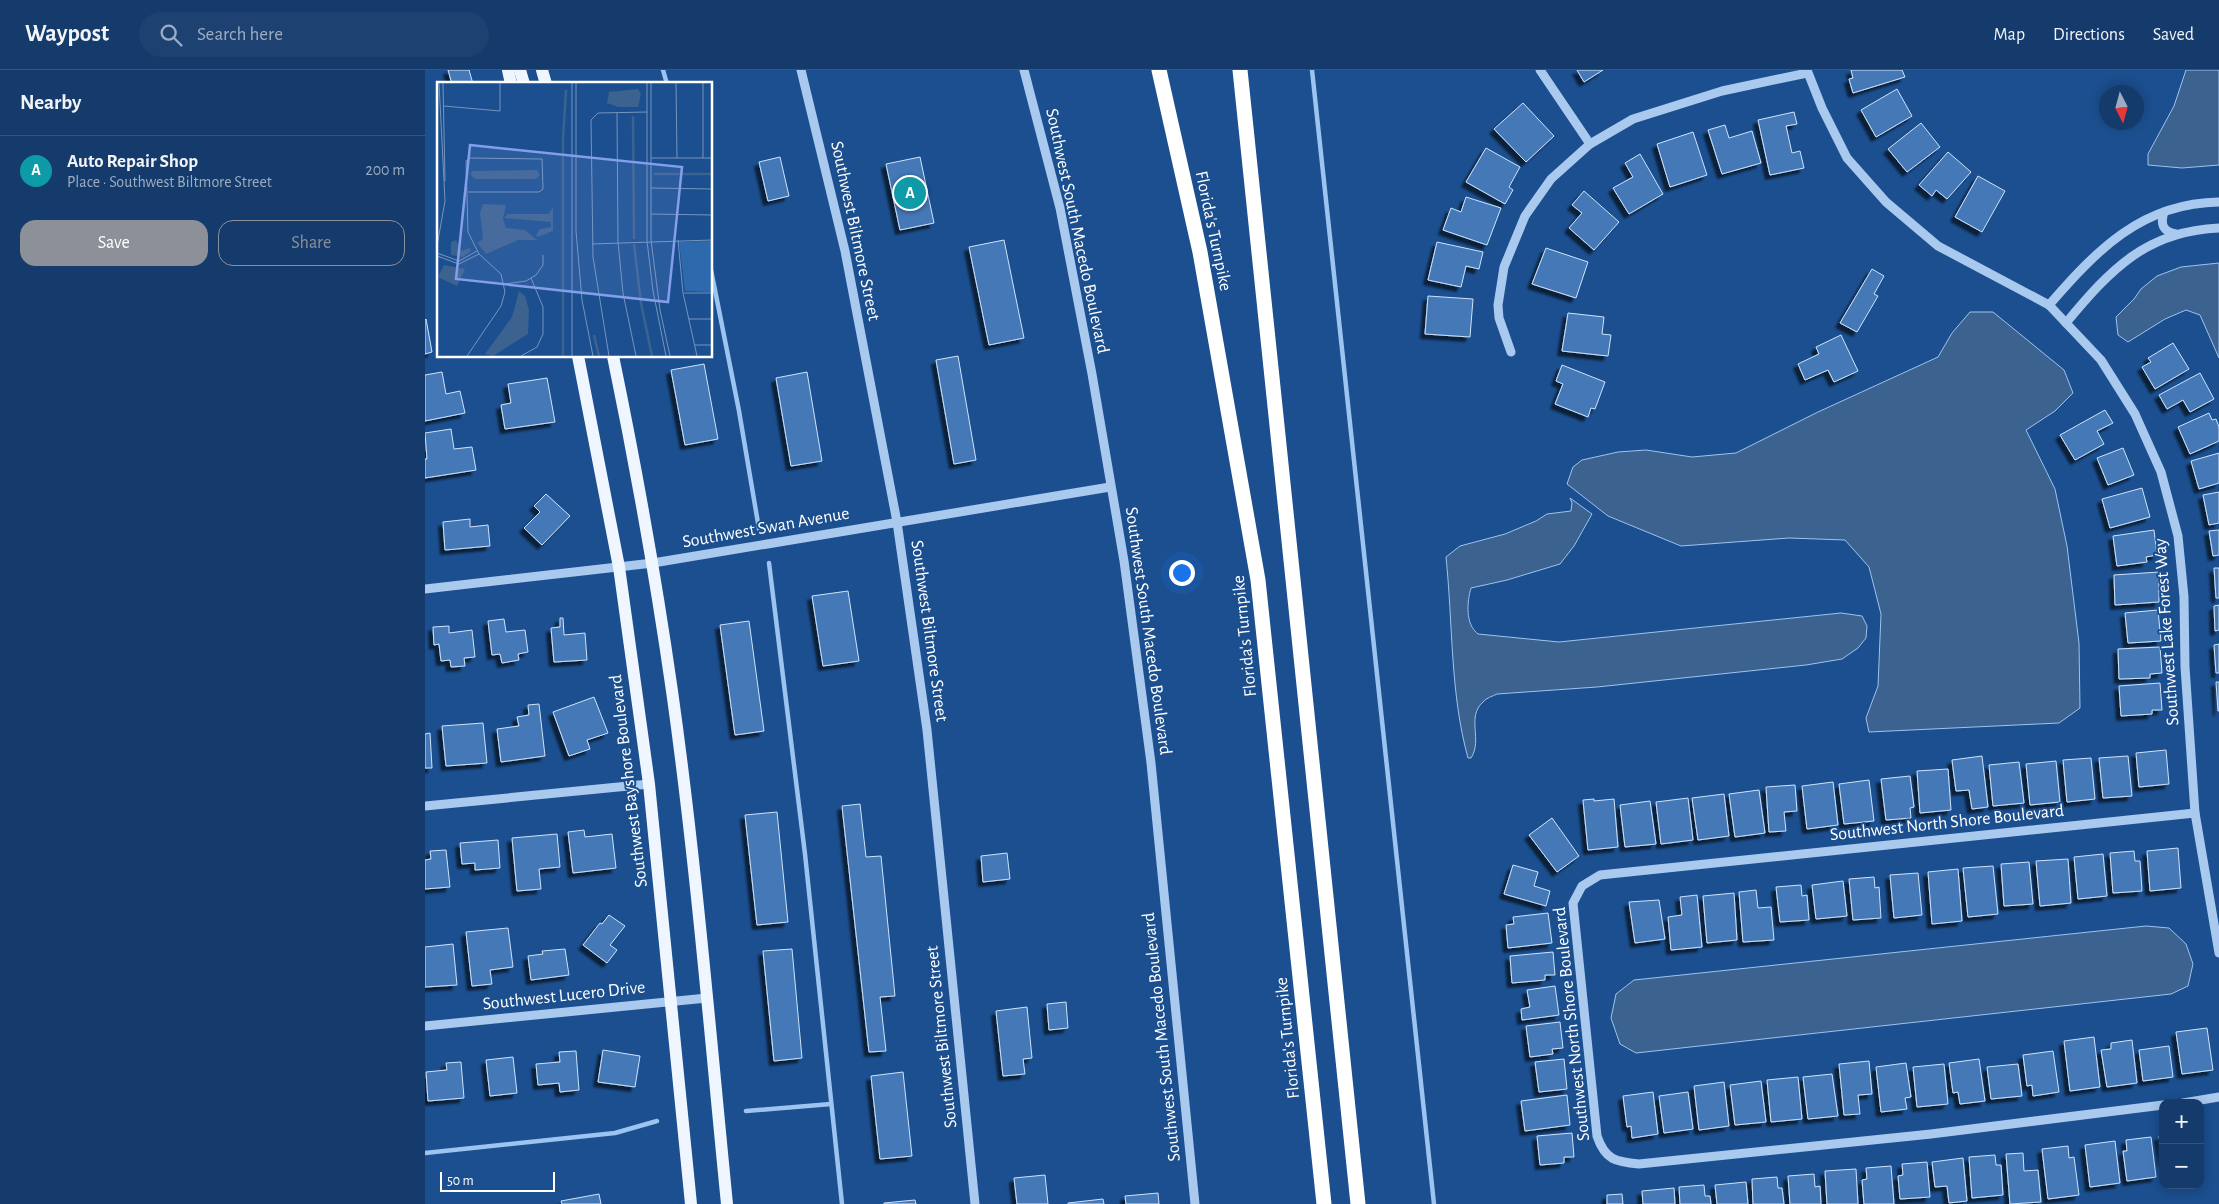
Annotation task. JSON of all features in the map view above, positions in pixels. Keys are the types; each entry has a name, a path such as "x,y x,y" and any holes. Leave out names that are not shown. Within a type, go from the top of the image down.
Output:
{"highway":[{"name":"Florida's Turnpike","path":"1159,70 1200,252 1258,580 1324,1204"},
{"name":"Florida's Turnpike","path":"1240,70 1358,1204"}],"main road":[{"name":"Southwest Bayshore Boulevard","path":"578,358 619,567 649,784 691,1204"},
{"path":"613,358 653,563 680,757 707,998 727,1204"}],"street":[{"name":"Southwest Biltmore Street","path":"801,70 845,251 897,522 927,730 975,1204"},
{"name":"Southwest South Macedo Boulevard","path":"1025,70 1060,208 1092,374 1124,561 1151,763 1195,1204"},
{"path":"1540,70 1590,144"},
{"path":"1511,352 1499,318 1504,267 1525,216 1551,178 1590,144 1633,119 1722,92 1807,71"},
{"name":"Southwest Lake Forest Way","path":"1807,71 1822,108 1847,158 1886,202 1938,246 2049,305 2101,360 2135,414 2161,472 2178,536 2184,597 2185,667 2195,813 2219,953"},
{"path":"2049,305 2087,262 2108,243 2129,229 2164,212 2185,206 2219,202"},
{"path":"2164,212 2161,222 2163,227 2170,233 2176,234"},
{"path":"2066,323 2089,295 2125,260 2141,249 2176,234 2219,228"},
{"name":"Southwest Swan Avenue","path":"425,589 653,563 1110,487"},
{"path":"425,806 649,784"},
{"name":"Southwest North Shore Boulevard","path":"2159,1106 1931,1134 1639,1164 1618,1162 1601,1150 1597,1136 1573,903 1582,886 1600,875 2195,813"},
{"name":"Southwest Lucero Drive","path":"425,1026 707,998"},
{"path":"2204,1100 2219,1097"}],"water":[{"path":"2186,70 2219,70 2219,165 2182,168 2148,165 2148,154 2174,106"},
{"path":"2219,263 2219,358 2200,315 2186,310 2165,319 2128,342 2118,335 2116,317 2141,289 2157,276 2181,267"},
{"path":"1970,312 1993,312 2064,370 2073,393 2055,411 2026,430 2055,489 2067,546 2079,643 2080,708 2059,723 1869,732 1866,718 1878,686 1881,614 1869,567 1845,540 1789,538 1681,546 1608,516 1567,484 1573,467 1582,460 1618,452 1646,450 1692,457 1736,453 1818,412 1938,357 1952,333"},
{"path":"1570,498 1592,514 1574,546 1560,564 1507,580 1471,588 1468,606 1469,619 1478,634 1559,642 1841,613 1862,616 1867,626 1866,638 1858,648 1842,659 1806,665 1597,687 1497,694 1486,699 1478,708 1475,722 1476,744 1471,758 1468,758 1462,733 1455,684 1446,557 1460,546 1505,534 1536,521 1547,514 1571,511 1572,503"},
{"path":"2146,926 2169,928 2186,944 2193,964 2188,986 2171,994 1636,1053 1620,1044 1611,1018 1616,994 1634,980"}],"building":[{"path":"448,70 469,70 472,82 451,82"},
{"path":"1577,70 1603,70 1584,82"},
{"path":"1851,70 1902,70 1905,77 1853,93 1849,79 1853,78"},
{"path":"1897,89 1912,116 1876,137 1861,110"},
{"path":"1523,103 1554,136 1526,162 1494,129"},
{"path":"1794,112 1797,124 1786,126 1792,153 1800,151 1804,168 1770,175 1758,120"},
{"path":"1921,123 1940,147 1907,172 1888,149"},
{"path":"1725,125 1729,138 1752,131 1761,163 1722,174 1708,130"},
{"path":"1693,132 1707,175 1670,187 1657,144"},
{"path":"1486,148 1520,167 1509,187 1513,190 1505,204 1466,182"},
{"path":"1948,152 1971,172 1947,199 1936,190 1932,196 1919,185"},
{"path":"1640,154 1663,194 1629,214 1613,188 1633,177 1625,163"},
{"path":"780,157 789,196 768,201 759,162"},
{"path":"920,157 934,223 900,230 886,164"},
{"path":"1978,176 2005,191 1982,232 1955,217"},
{"path":"1584,191 1619,222 1594,250 1569,228 1582,213 1572,205"},
{"path":"1466,197 1501,208 1487,245 1443,230 1451,208 1461,212"},
{"path":"1004,240 1024,338 989,345 969,247"},
{"path":"1437,242 1483,252 1479,269 1466,266 1461,287 1428,280"},
{"path":"1546,248 1588,262 1576,298 1532,284"},
{"path":"1872,269 1884,276 1874,294 1878,296 1857,332 1840,323"},
{"path":"1428,296 1473,299 1470,337 1425,334"},
{"path":"1568,313 1604,317 1602,334 1611,335 1608,356 1562,351"},
{"path":"425,320 432,352 425,354"},
{"path":"1841,335 1858,371 1834,382 1828,370 1805,380 1798,364 1819,354 1816,347"},
{"path":"2173,343 2189,369 2155,389 2142,367 2151,362 2148,358"},
{"path":"958,356 976,460 954,464 936,360"},
{"path":"704,364 718,439 685,445 671,370"},
{"path":"1562,365 1605,382 1595,409 1591,408 1588,417 1555,404 1563,384 1556,381"},
{"path":"442,372 446,394 460,391 465,413 425,421 425,375"},
{"path":"807,372 822,461 791,466 776,378"},
{"path":"2200,373 2214,399 2190,412 2183,400 2167,409 2159,395"},
{"path":"547,378 555,422 505,429 501,405 511,403 508,384"},
{"path":"2105,410 2113,423 2097,431 2104,444 2075,460 2060,435"},
{"path":"2209,413 2212,420 2216,419 2219,427 2219,441 2190,454 2178,427"},
{"path":"451,429 454,449 472,447 476,470 425,478 425,459 427,459 425,433"},
{"path":"2123,448 2134,475 2108,485 2097,458"},
{"path":"2219,453 2219,483 2199,489 2191,461"},
{"path":"2142,488 2150,517 2110,528 2102,499"},
{"path":"2219,492 2219,523 2209,525 2203,495"},
{"path":"546,494 570,516 542,545 524,528 540,512 534,506"},
{"path":"470,519 470,527 488,525 490,546 445,550 443,522"},
{"path":"2154,530 2157,555 2146,557 2147,562 2117,566 2113,536"},
{"path":"2219,530 2219,555 2213,556 2209,531"},
{"path":"2214,568 2219,568 2219,598 2216,598"},
{"path":"2159,572 2159,602 2115,605 2114,575"},
{"path":"848,591 859,661 823,666 812,596"},
{"path":"2219,605 2219,630 2215,631 2214,606"},
{"path":"2158,610 2161,641 2128,643 2125,613"},
{"path":"560,618 563,618 564,635 585,633 587,660 554,662 551,628 560,627"},
{"path":"504,619 506,632 525,630 528,652 518,654 519,660 502,663 500,654 492,655 488,621"},
{"path":"749,621 764,731 735,735 720,625"},
{"path":"449,626 449,633 472,630 475,657 464,658 465,666 451,667 450,660 441,661 439,644 434,645 433,627"},
{"path":"2219,644 2219,673 2216,673 2214,645"},
{"path":"2160,647 2162,673 2150,674 2150,678 2119,679 2118,649"},
{"path":"2216,682 2219,682 2219,711 2218,711"},
{"path":"2160,683 2162,710 2152,710 2152,714 2121,716 2119,686"},
{"path":"594,697 608,733 587,740 590,749 569,756 553,712"},
{"path":"539,704 545,756 501,762 497,729 519,726 517,717 529,715 528,705"},
{"path":"483,723 487,763 446,766 442,726"},
{"path":"430,733 432,768 425,768 425,734"},
{"path":"2166,750 2169,784 2139,787 2136,753"},
{"path":"1982,756 1988,807 1972,809 1969,790 1956,791 1952,760"},
{"path":"2128,756 2132,796 2103,798 2099,758"},
{"path":"2091,758 2095,799 2067,802 2063,760"},
{"path":"2056,761 2060,802 2030,805 2026,764"},
{"path":"2019,762 2024,803 1993,806 1989,765"},
{"path":"1948,769 1951,810 1920,813 1917,771"},
{"path":"1910,776 1914,807 1910,808 1911,818 1886,820 1881,779"},
{"path":"1869,780 1874,821 1844,824 1839,784"},
{"path":"1833,782 1838,825 1807,829 1802,786"},
{"path":"1795,785 1797,811 1784,812 1786,831 1769,832 1766,787"},
{"path":"1759,790 1765,833 1735,837 1729,794"},
{"path":"1724,794 1729,836 1698,840 1692,798"},
{"path":"1688,798 1693,840 1661,844 1656,802"},
{"path":"1594,799 1594,801 1614,799 1618,847 1588,850 1583,800"},
{"path":"1650,801 1656,844 1625,847 1620,805"},
{"path":"860,804 866,857 881,856 895,996 880,997 886,1051 869,1052 842,806"},
{"path":"777,812 788,922 757,925 745,815"},
{"path":"1552,818 1579,856 1557,872 1529,835"},
{"path":"584,830 585,837 612,834 616,868 573,873 568,832"},
{"path":"557,834 560,867 539,869 541,889 517,891 512,838"},
{"path":"498,840 500,868 475,870 475,863 462,864 460,843"},
{"path":"2178,848 2181,888 2150,891 2147,851"},
{"path":"446,850 450,887 425,889 425,860 431,859 430,851"},
{"path":"2134,851 2135,861 2140,861 2142,891 2113,893 2110,853"},
{"path":"1007,853 1010,879 983,882 981,856"},
{"path":"2103,854 2107,896 2078,899 2074,857"},
{"path":"2068,859 2071,903 2040,906 2036,861"},
{"path":"2029,862 2033,904 2004,906 2001,864"},
{"path":"1513,865 1538,872 1534,886 1550,891 1546,906 1504,894"},
{"path":"1993,866 1998,914 1968,917 1963,868"},
{"path":"1958,869 1962,921 1932,924 1928,872"},
{"path":"1918,873 1922,915 1894,918 1890,875"},
{"path":"1874,877 1875,888 1879,887 1881,918 1853,920 1849,879"},
{"path":"1843,881 1847,916 1816,919 1812,885"},
{"path":"1801,885 1802,896 1807,895 1809,920 1780,922 1776,887"},
{"path":"1756,890 1758,908 1771,907 1774,940 1743,942 1739,892"},
{"path":"1734,893 1737,940 1707,943 1703,896"},
{"path":"1697,895 1702,947 1671,950 1668,917 1682,915 1680,897"},
{"path":"1659,900 1665,939 1635,943 1629,902"},
{"path":"1548,913 1552,943 1508,948 1506,925 1514,924 1513,917"},
{"path":"609,915 625,926 610,945 617,950 607,963 583,945 600,923 602,924"},
{"path":"508,928 513,967 490,970 492,984 472,986 466,932"},
{"path":"453,944 457,985 425,987 425,947"},
{"path":"565,949 569,975 531,980 528,956 543,954 542,951"},
{"path":"792,949 802,1058 774,1061 763,951"},
{"path":"1553,952 1555,975 1545,975 1545,980 1512,983 1510,956"},
{"path":"1555,986 1559,1015 1522,1020 1521,1009 1530,1007 1527,990"},
{"path":"1066,1002 1068,1028 1049,1030 1047,1004"},
{"path":"1027,1007 1032,1058 1023,1059 1025,1074 1003,1076 996,1011"},
{"path":"1560,1022 1563,1048 1552,1049 1553,1054 1530,1057 1526,1026"},
{"path":"2207,1028 2213,1070 2182,1074 2176,1032"},
{"path":"2094,1037 2100,1087 2070,1091 2064,1041"},
{"path":"2132,1040 2137,1083 2107,1087 2101,1050 2111,1049 2111,1043"},
{"path":"2169,1046 2173,1077 2143,1081 2139,1050"},
{"path":"603,1050 640,1056 635,1087 598,1082"},
{"path":"576,1051 579,1090 560,1092 559,1083 538,1085 536,1064 560,1062 559,1052"},
{"path":"2053,1051 2059,1092 2033,1096 2032,1085 2027,1086 2023,1055"},
{"path":"513,1057 517,1093 490,1096 486,1060"},
{"path":"1564,1059 1567,1089 1539,1092 1535,1062"},
{"path":"1979,1059 1985,1101 1960,1104 1958,1092 1953,1093 1949,1063"},
{"path":"1869,1061 1872,1094 1858,1095 1860,1114 1844,1115 1839,1064"},
{"path":"461,1062 464,1098 428,1101 426,1072 447,1070 446,1063"},
{"path":"1906,1063 1911,1097 1905,1098 1907,1109 1881,1112 1876,1067"},
{"path":"1944,1064 1948,1104 1917,1107 1913,1067"},
{"path":"2018,1064 2022,1096 1991,1099 1987,1067"},
{"path":"903,1072 912,1156 880,1159 871,1076"},
{"path":"1832,1074 1838,1116 1808,1119 1803,1077"},
{"path":"1798,1077 1802,1119 1771,1122 1767,1080"},
{"path":"1761,1081 1766,1122 1735,1125 1730,1085"},
{"path":"1724,1082 1729,1126 1699,1130 1694,1086"},
{"path":"1653,1092 1658,1134 1632,1138 1631,1126 1627,1127 1623,1096"},
{"path":"1688,1092 1693,1129 1664,1133 1659,1096"},
{"path":"1567,1095 1570,1125 1525,1131 1521,1101"},
{"path":"1572,1133 1574,1157 1564,1157 1564,1163 1540,1165 1537,1136"},
{"path":"2151,1137 2156,1177 2127,1181 2123,1151 2127,1151 2126,1140"},
{"path":"2115,1141 2120,1183 2090,1187 2085,1145"},
{"path":"2068,1146 2069,1158 2074,1157 2079,1195 2048,1199 2042,1149"},
{"path":"2023,1153 2024,1171 2038,1170 2041,1202 2010,1204 2006,1154"},
{"path":"1995,1155 1996,1165 2001,1165 2003,1195 1972,1198 1969,1157"},
{"path":"1963,1158 1967,1201 1949,1203 1947,1186 1935,1187 1932,1162"},
{"path":"1927,1162 1930,1197 1900,1199 1898,1176 1903,1175 1902,1164"},
{"path":"1891,1166 1894,1204 1864,1204 1862,1180 1867,1179 1866,1168"},
{"path":"1856,1169 1858,1204 1827,1204 1825,1171"},
{"path":"1814,1174 1815,1187 1820,1186 1821,1204 1790,1204 1788,1176"},
{"path":"1045,1175 1048,1204 1017,1204 1014,1178"},
{"path":"1777,1177 1778,1188 1782,1188 1784,1204 1753,1204 1752,1179"},
{"path":"1746,1182 1748,1204 1717,1204 1715,1185"},
{"path":"1704,1185 1705,1196 1710,1196 1711,1204 1680,1204 1679,1187"},
{"path":"1674,1188 1675,1204 1643,1204 1642,1191"},
{"path":"1158,1193 1159,1204 1126,1204 1125,1196"},
{"path":"599,1194 601,1204 562,1204 561,1201"},
{"path":"1622,1194 1623,1204 1607,1204 1607,1195"},
{"path":"1103,1199 1104,1204 1068,1204 1068,1203"},
{"path":"915,1200 916,1204 884,1204 884,1203"}],"waterway":[{"path":"663,70 666,82"},
{"path":"1312,70 1434,1204"},
{"path":"713,280 739,411 759,529"},
{"path":"769,563 805,854 842,1204"},
{"path":"746,1111 831,1104"},
{"path":"425,1153 615,1133 657,1121"}],"place":[{"name":"Auto Repair Shop","path":"910,193"}]}
